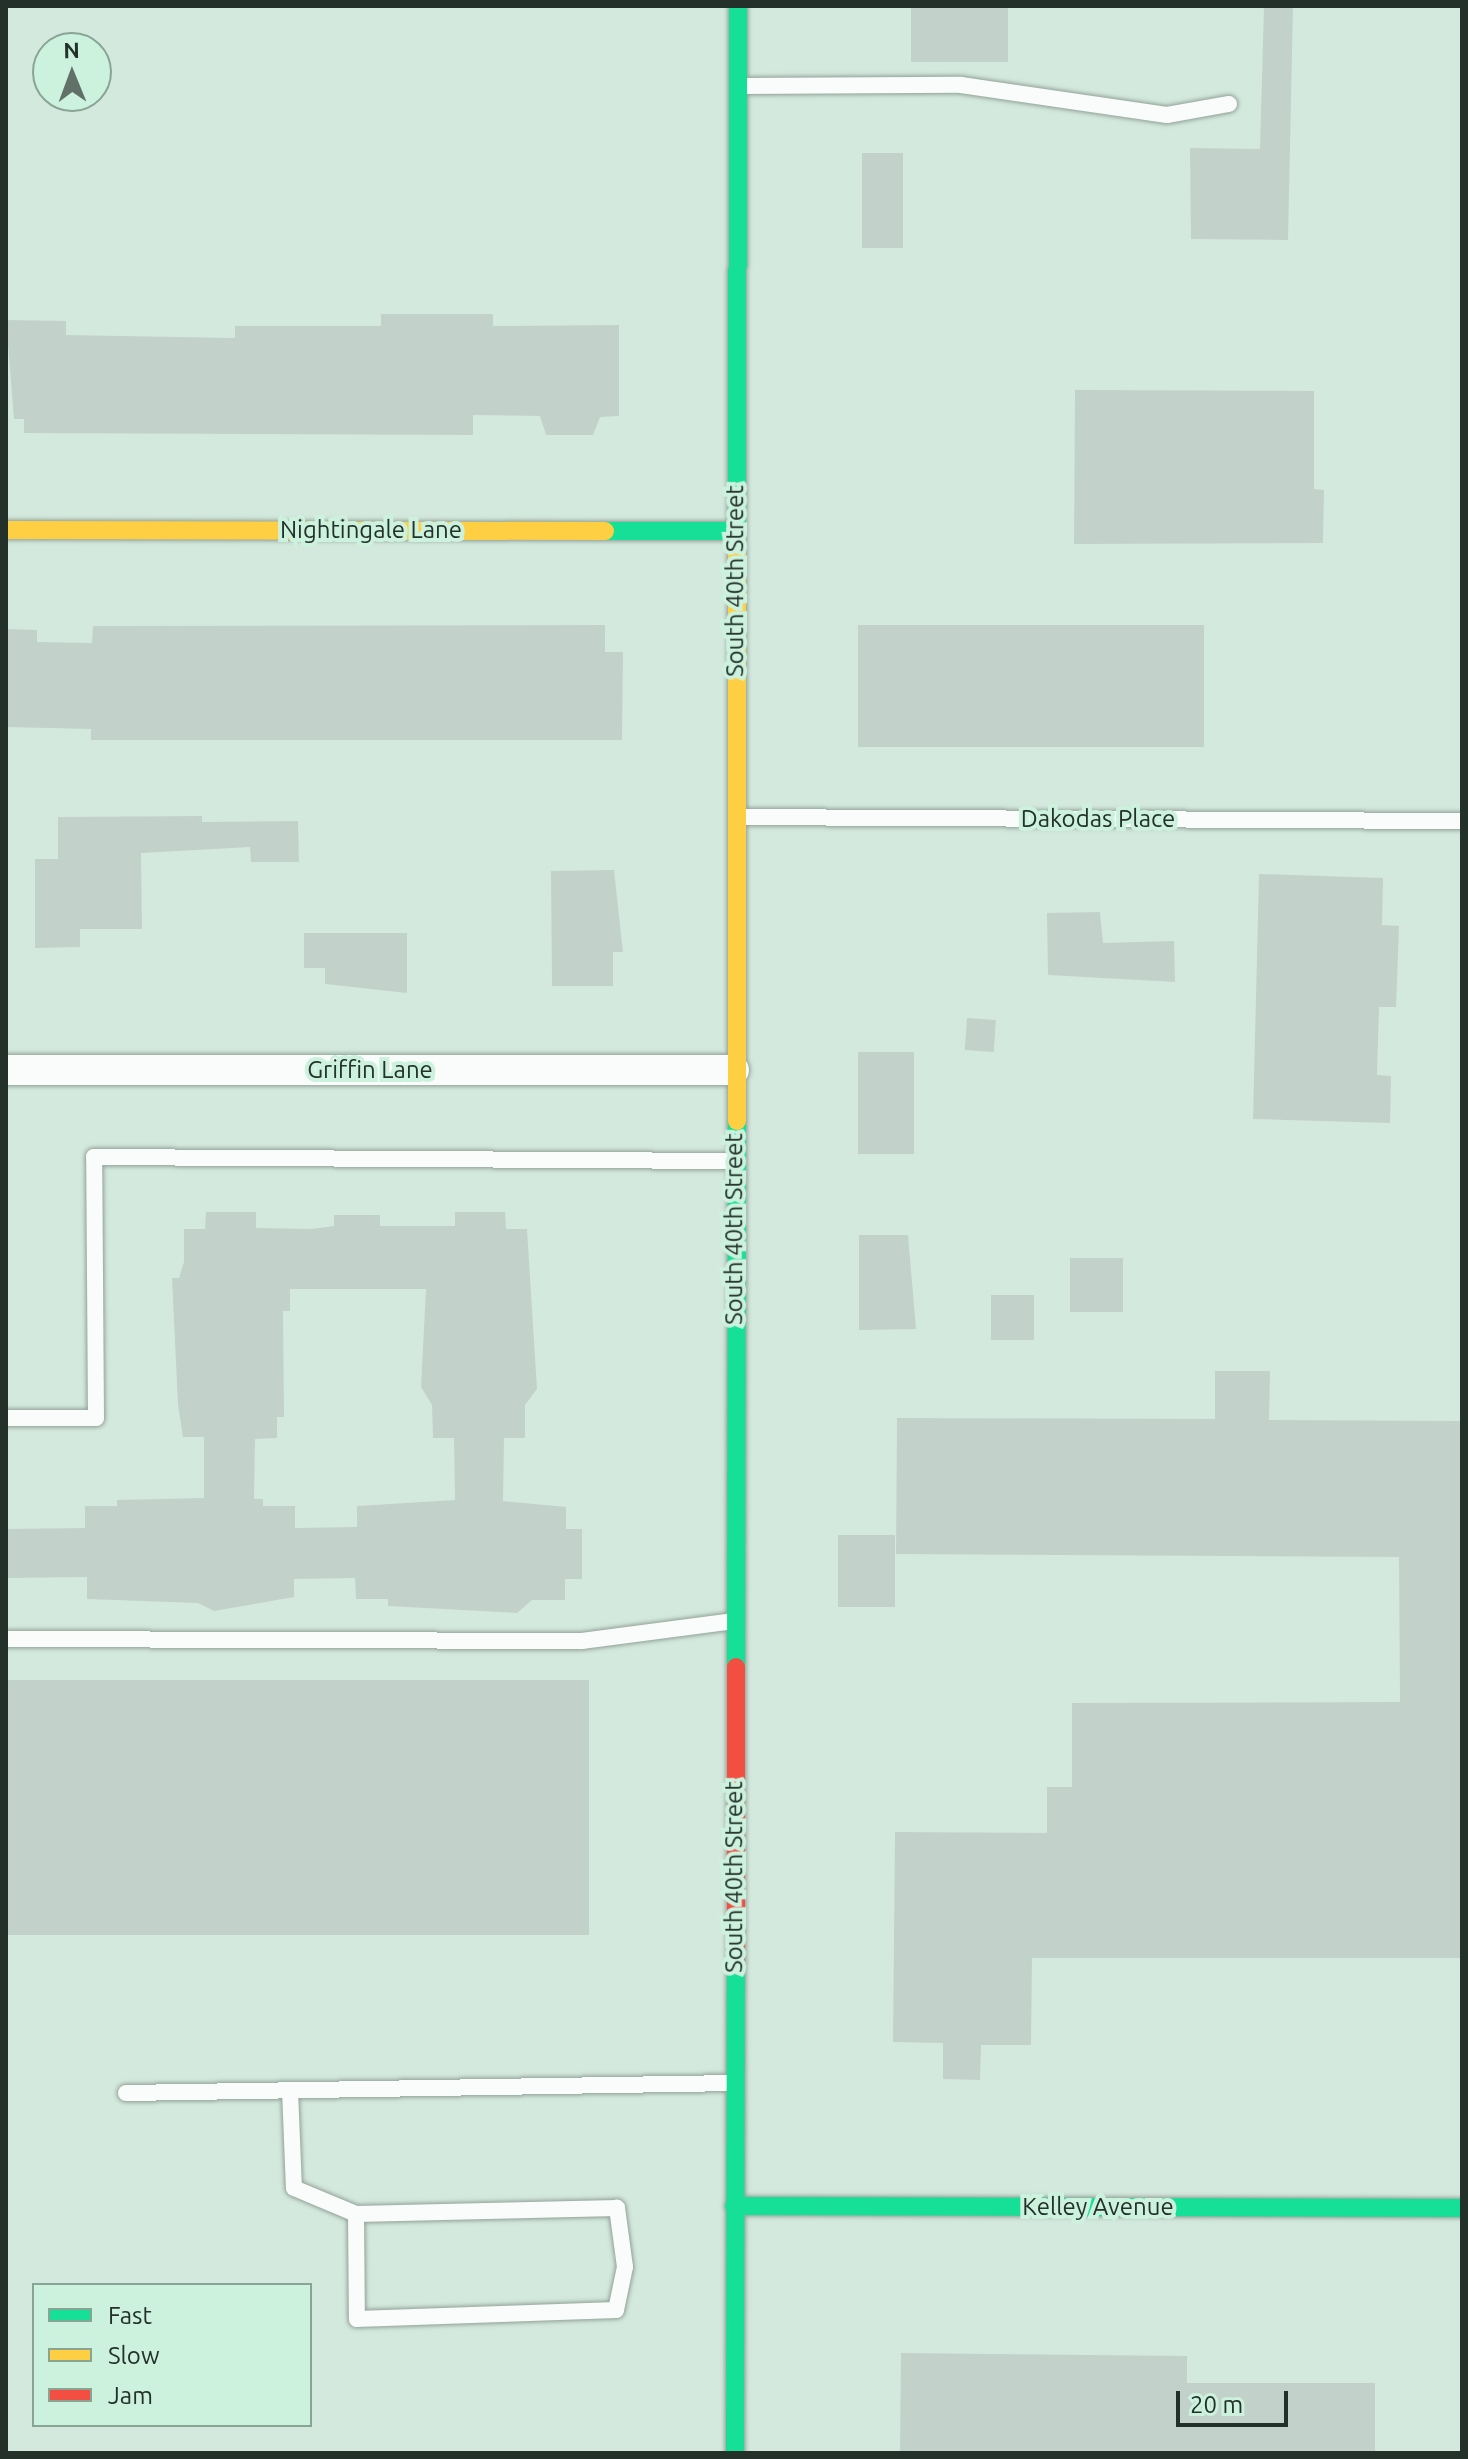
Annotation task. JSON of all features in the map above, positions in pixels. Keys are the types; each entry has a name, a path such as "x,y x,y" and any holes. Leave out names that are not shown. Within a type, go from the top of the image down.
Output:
{"street":[{"name":"South 40th Street","path":"735,2453 734,1070 738,6"},
{"name":"Nightingale Lane","path":"6,530 735,531"},
{"name":"Griffin Lane","path":"6,1070 734,1070"},
{"name":"Kelley Avenue","path":"734,2206 1462,2208"}],"lane":[{"path":"737,86 961,85 1167,115 1229,104"},
{"name":"Dakodas Place","path":"735,817 1462,821"},
{"path":"6,1418 96,1418 94,1157 734,1161"},
{"path":"6,1639 582,1641 734,1621"},
{"path":"126,2093 734,2083"},
{"path":"290,2090 294,2188 356,2214 617,2208 625,2267 616,2310 357,2319 356,2214"}],"building":[{"path":"911,6 1008,6 1008,62 911,62"},
{"path":"1264,6 1293,6 1288,240 1191,239 1190,148 1260,149"},
{"path":"862,153 903,153 903,248 862,248"},
{"path":"381,314 493,314 493,326 619,325 619,416 600,417 593,435 546,435 540,416 473,415 473,435 24,433 24,419 14,419 6,320 66,321 66,335 235,338 235,326 381,326"},
{"path":"1075,390 1314,391 1314,489 1324,490 1323,543 1074,544"},
{"path":"605,625 605,652 623,652 622,740 91,740 91,729 6,727 6,629 37,630 37,642 92,643 93,626"},
{"path":"858,625 1204,625 1204,747 858,747"},
{"path":"202,816 202,822 298,821 299,862 251,862 250,847 141,853 142,929 80,929 80,947 35,948 35,859 58,859 58,817"},
{"path":"614,870 623,952 613,952 613,986 552,986 551,871"},
{"path":"1259,874 1383,878 1382,925 1399,926 1396,1007 1379,1007 1377,1075 1391,1076 1390,1123 1253,1119"},
{"path":"1100,912 1103,943 1174,941 1175,982 1048,975 1047,913"},
{"path":"304,933 407,933 407,993 325,984 325,968 304,968"},
{"path":"967,1018 996,1020 994,1052 965,1050"},
{"path":"858,1052 914,1052 914,1154 858,1154"},
{"path":"206,1212 256,1212 256,1228 312,1229 334,1226 334,1215 380,1215 380,1226 455,1226 455,1212 505,1212 506,1229 527,1229 537,1389 525,1405 525,1438 504,1438 503,1501 566,1507 566,1529 582,1529 582,1579 565,1579 565,1600 532,1600 517,1613 388,1606 388,1599 356,1599 355,1578 294,1579 294,1597 214,1611 198,1603 87,1599 87,1577 6,1578 6,1529 85,1528 85,1506 117,1506 117,1500 204,1498 204,1437 183,1437 178,1405 172,1278 179,1278 184,1262 184,1229 205,1229","holes":["290,1289 426,1289 421,1387 432,1405 433,1438 454,1438 455,1500 357,1506 357,1527 295,1528 295,1506 263,1506 263,1499 254,1499 255,1439 277,1438 277,1417 284,1417 283,1311 290,1311"]},
{"path":"859,1235 908,1235 916,1329 859,1330"},
{"path":"1070,1258 1123,1258 1123,1312 1070,1312"},
{"path":"991,1295 1034,1295 1034,1340 991,1340"},
{"path":"1215,1371 1270,1371 1269,1420 1462,1421 1462,1958 1032,1958 1031,2045 981,2045 980,2080 943,2079 943,2043 893,2042 895,1832 1047,1833 1047,1787 1072,1787 1072,1703 1400,1702 1399,1557 896,1554 897,1418 1215,1419"},
{"path":"838,1535 895,1535 895,1607 838,1607"},
{"path":"6,1680 589,1680 589,1935 6,1935"},
{"path":"901,2353 1187,2356 1187,2383 1375,2383 1375,2453 900,2453"}],"traffic: fast":[{"path":"737,542 738,6"},
{"path":"605,531 735,531"},
{"path":"736,1667 737,1121"},
{"path":"735,2453 736,1965"},
{"path":"734,2206 1462,2208"}],"traffic: slow":[{"path":"6,530 605,531"},
{"path":"737,542 737,1121"}],"traffic: jam":[{"path":"736,1667 736,1965"}]}
